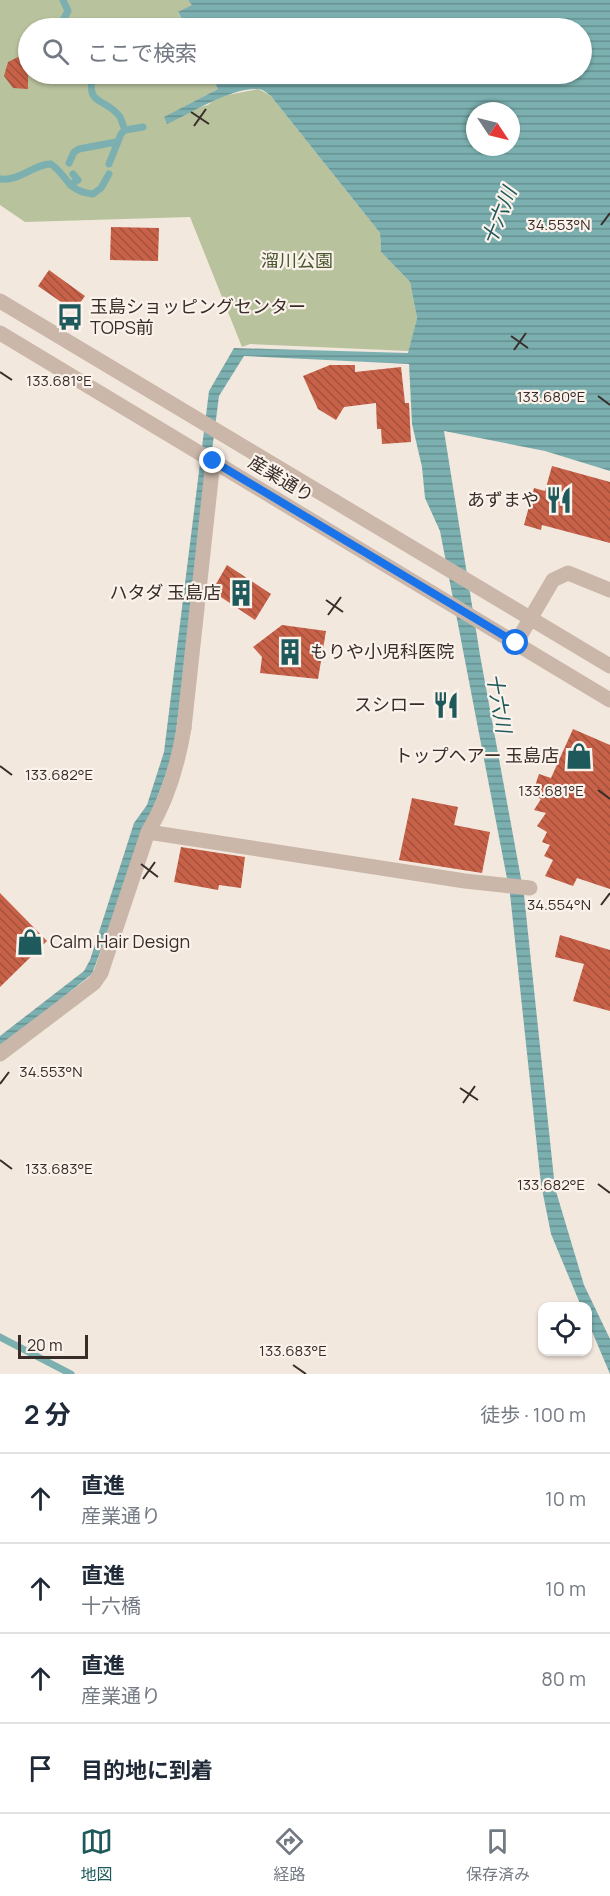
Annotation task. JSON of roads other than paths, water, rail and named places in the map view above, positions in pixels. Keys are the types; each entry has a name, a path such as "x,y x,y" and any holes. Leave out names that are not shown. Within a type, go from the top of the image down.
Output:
{"street":[{"name":"産業通り","path":"0,301 530,618"},
{"name":"産業通り","path":"0,333 516,643"},
{"path":"0,1054 94,983 101,973 148,832 159,814 180,752 184,728 213,461"},
{"path":"610,590 568,573 553,580 516,643 610,700"},
{"path":"530,618 610,666"},
{"path":"148,832 530,888"}],"water":[{"name":"十六川","path":"188,0 610,0 610,471 545,451 444,431 480,655 524,895 555,1188 584,1285 610,1339 610,1374 592,1331 592,1302 579,1302 551,1234 541,1184 510,894 440,531 425,498 422,467 412,424 409,364 244,356 219,396 173,755 92,974 0,1048 0,1036 84,971 90,960 134,823 147,805 164,752 209,391 234,348 408,353 417,318 410,282 381,252 380,233 270,95 260,89 248,89 224,96 167,124 164,117 218,89 215,84 592,84 592,18 181,18 178,12 192,5"}],"waterway":[{"path":"63,0 68,11 64,18"},
{"path":"91,84 94,97 109,106 120,117 125,130"},
{"path":"109,164 121,134 125,130 143,127"},
{"path":"69,163 74,152 79,149 116,142"},
{"path":"0,179 15,178 51,164 73,187 93,194 101,188 109,174"},
{"path":"70,185 78,180 73,174"},
{"path":"0,1337 71,1374"}],"place":[{"name":"玉島ショッピングセンター TOPS前","path":"70,317"},
{"name":"あずまや","path":"559,500"},
{"name":"ハタダ 玉島店","path":"241,593"},
{"name":"もりや小児科医院","path":"290,652"},
{"name":"スシロー","path":"446,705"},
{"name":"トップヘアー 玉島店","path":"579,756"},
{"name":"Calm Hair Design","path":"30,942"}],"park label":[{"name":"溜川公園","path":"297,261"}]}
